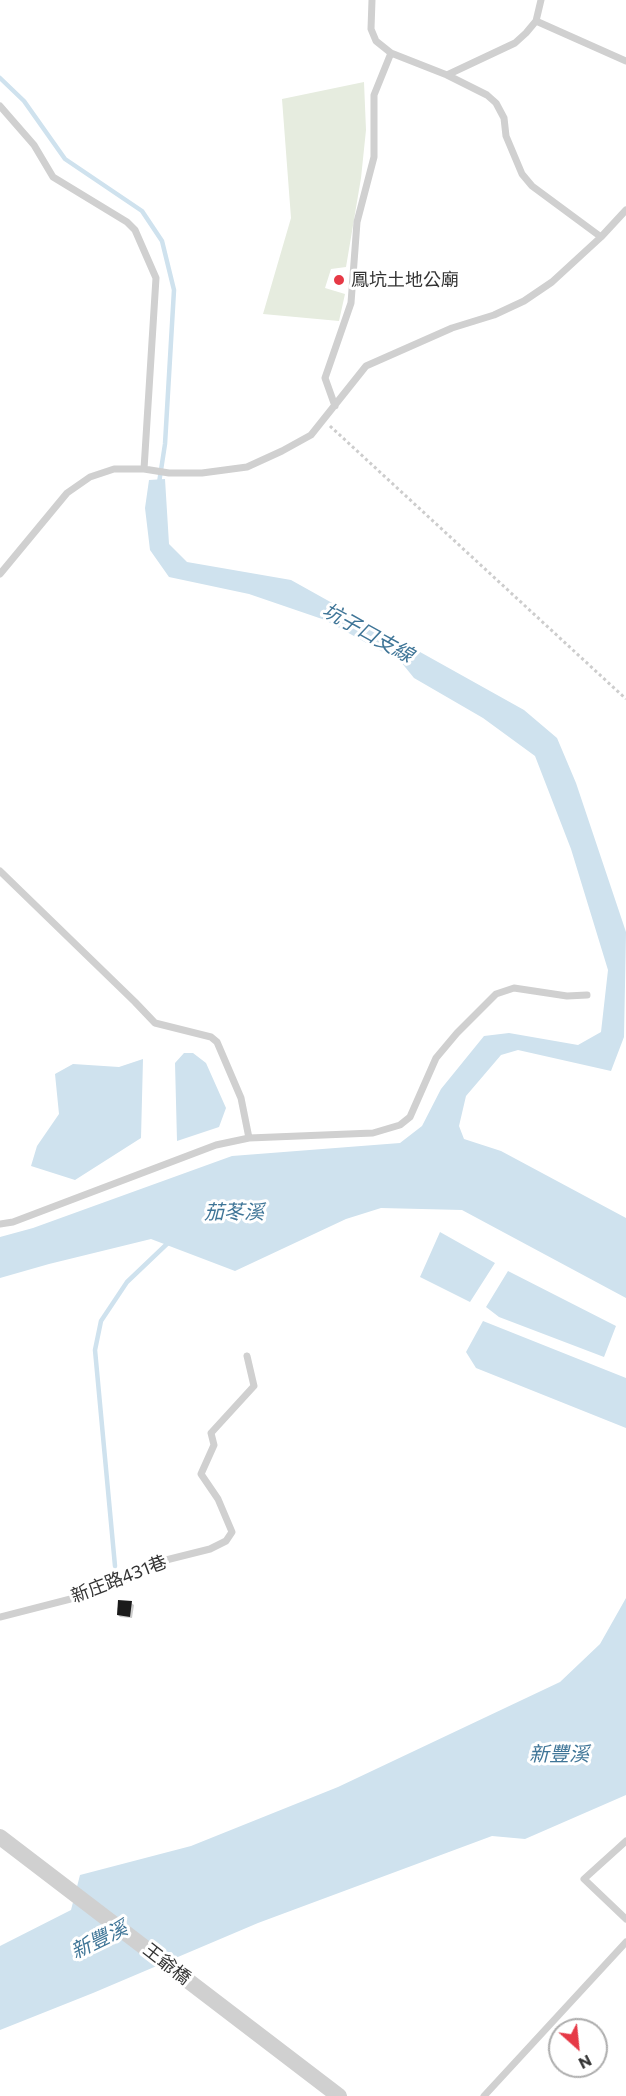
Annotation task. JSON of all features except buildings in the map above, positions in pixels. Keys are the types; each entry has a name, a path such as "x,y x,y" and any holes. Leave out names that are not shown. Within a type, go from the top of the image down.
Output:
{"street":[{"name":"王爺橋","path":"0,1837 339,2096"}],"lane":[{"path":"372,0 371,29 376,41 391,53 447,75 487,95 496,103 504,118 506,136 522,174 532,186 601,237"},
{"path":"447,75 515,43 536,21 541,0"},
{"path":"536,21 626,61"},
{"path":"335,406 325,378 351,303 357,222 374,157 374,95 391,53"},
{"path":"0,106 34,145 53,177 128,222 135,230 156,278 144,468"},
{"path":"0,574 67,493 90,477 114,469 144,468 169,472 202,472 247,466 311,435 366,366 452,328 494,315 524,301 552,282 601,237 626,210"},
{"path":"0,871 155,1023 211,1037 217,1041 241,1098 249,1138"},
{"path":"0,1224 13,1222 216,1144 249,1138 374,1133 400,1125 410,1117 436,1058 496,994 514,988 567,996 587,995"},
{"name":"新庄路431巷","path":"0,1617 90,1594 122,1581 154,1563 210,1549 226,1541 232,1532 218,1499 201,1474 214,1445 211,1432 254,1386 247,1356"},
{"path":"626,1841 584,1879 626,1919"},
{"path":"484,2096 626,1942"}],"path":[{"path":"324,420 626,699"}],"shaded area":[{"path":"364,82 366,130 361,178 346,267 331,269 325,288 345,294 339,321 263,314 291,218 282,99"}],"water":[{"name":"茄苳溪","path":"165,479 169,544 187,562 291,580 524,710 557,738 576,783 626,932 624,1037 611,1071 518,1050 501,1055 466,1096 459,1126 464,1139 501,1151 626,1218 626,1298 462,1210 381,1208 346,1219 235,1271 151,1239 0,1278 0,1237 33,1228 232,1156 400,1143 422,1126 441,1089 484,1036 509,1033 578,1045 601,1032 608,970 571,849 535,756 483,718 414,678 401,662 325,620 249,594 169,577 150,550 145,508 149,480"},
{"path":"184,1053 193,1053 206,1063 226,1108 219,1127 177,1141 175,1063"},
{"path":"143,1059 141,1138 75,1180 31,1166 37,1146 59,1114 55,1074 73,1064 119,1067"},
{"path":"440,1232 495,1263 470,1302 420,1277"},
{"path":"508,1271 616,1326 604,1357 499,1317 486,1307"},
{"path":"483,1321 626,1378 626,1428 476,1368 466,1352"},
{"name":"新豐溪","path":"626,1598 626,1795 525,1839 492,1836 258,1923 0,2030 0,1946 71,1910 80,1875 191,1846 338,1787 560,1682 600,1644"}],"waterway":[{"name":"坑子口支線","path":"0,78 24,101 65,159 142,211 162,241 174,290 165,444 159,483"},
{"path":"115,1566 95,1350 101,1321 127,1282 169,1242"}],"place":[{"name":"鳳坑土地公廟","path":"339,280"}]}
